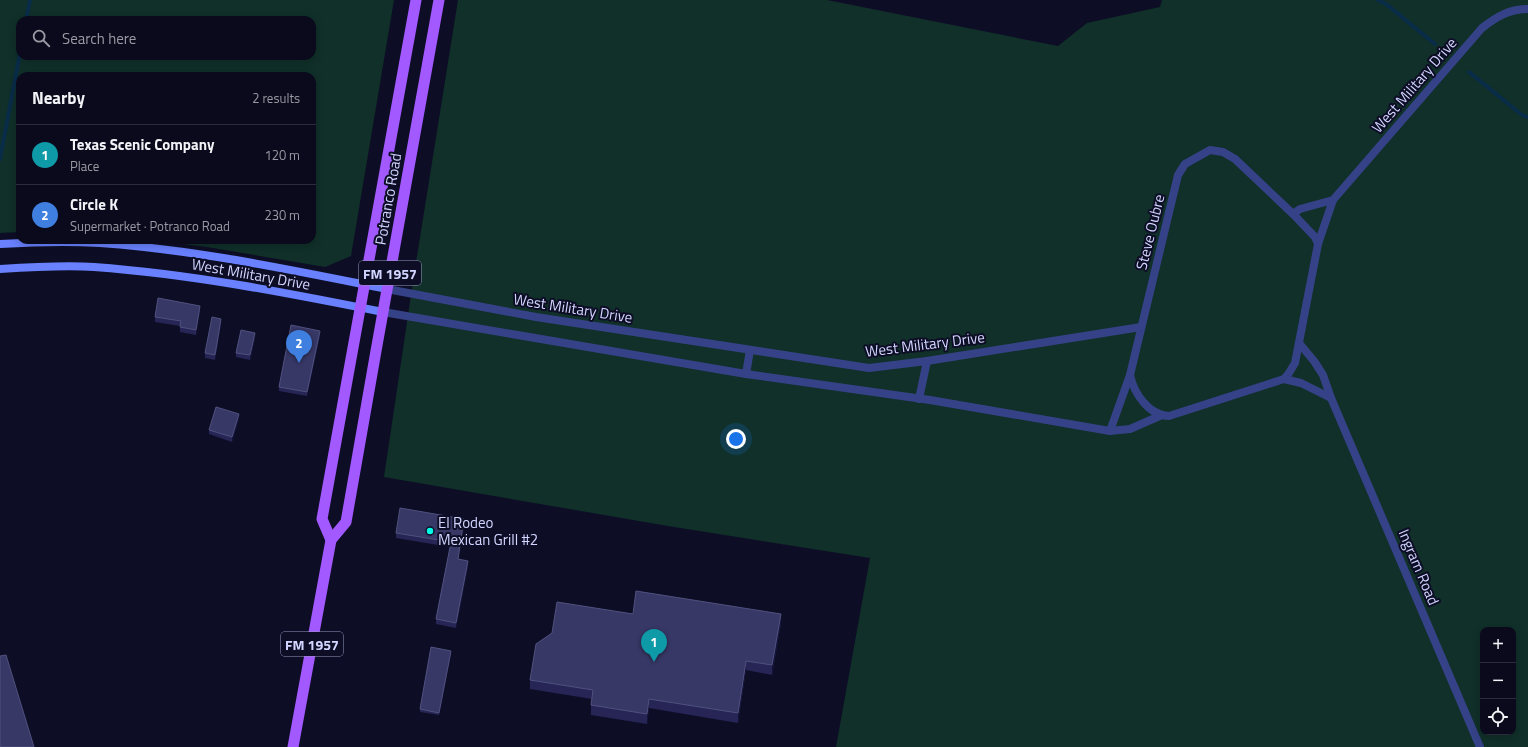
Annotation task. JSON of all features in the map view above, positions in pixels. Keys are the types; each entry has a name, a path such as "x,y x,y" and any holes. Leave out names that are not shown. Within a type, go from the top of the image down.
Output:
{"main road":[{"name":"Potranco Road","path":"331,540 322,519 416,0"},
{"name":"Potranco Road","path":"293,747 331,540 346,522 440,0"},
{"name":"West Military Drive","path":"0,244 16,243"},
{"name":"West Military Drive","path":"109,244 195,253 387,289"},
{"name":"West Military Drive","path":"0,268 38,266 94,267 187,277 383,312"}],"street":[{"name":"West Military Drive","path":"1318,244 1333,200 1482,28 1498,16 1514,10 1528,9"},
{"name":"Steve Oubre","path":"1110,430 1130,375 1178,175 1185,164 1210,150 1223,152 1235,158 1293,214 1315,237 1318,244"},
{"path":"1293,214 1300,209 1333,200"},
{"path":"1284,379 1294,363 1318,244"},
{"name":"West Military Drive","path":"387,289 536,317 869,368 926,361 1141,327"},
{"name":"West Military Drive","path":"383,312 746,374 919,399 1110,430 1130,429 1162,415"},
{"name":"Ingram Road","path":"1299,343 1323,375 1331,398 1480,747"},
{"path":"746,374 750,350"},
{"path":"919,399 926,361"},
{"path":"1130,375 1132,385 1140,398 1151,410 1162,415 1169,416 1284,379 1300,383 1331,398"}],"green space":[{"path":"0,0 394,0 351,256 325,267 183,244 316,244 316,72 16,72 16,232 0,233"},
{"path":"458,0 827,0 1058,46 1087,23 1160,7 1162,0 1528,0 1528,747 836,747 870,558 668,526 384,477 414,275"}],"building":[{"path":"158,298 200,306 196,330 180,327 181,321 155,317"},
{"path":"212,317 221,319 215,355 205,353"},
{"path":"291,325 320,331 307,392 279,387"},
{"path":"241,330 255,333 250,355 236,353"},
{"path":"216,407 239,414 232,437 209,430"},
{"path":"400,508 464,519 458,559 468,561 456,623 436,619 451,542 396,533"},
{"path":"636,591 781,614 772,665 746,661 738,713 649,699 647,714 591,705 593,690 530,680 536,644 552,633 557,602 633,614"},
{"path":"431,647 451,651 439,713 420,709"},
{"path":"6,655 34,747 0,747 0,656"}],"waterway":[{"path":"27,16 30,0"},
{"path":"1378,0 1386,4 1435,44"},
{"path":"16,72 19,60"},
{"path":"1469,72 1522,115 1528,117"},
{"path":"0,159 16,74"}],"place":[{"name":"Circle K","path":"299,363"},
{"name":"El Rodeo Mexican Grill #2","path":"430,531"},
{"name":"Texas Scenic Company","path":"654,662"}]}
